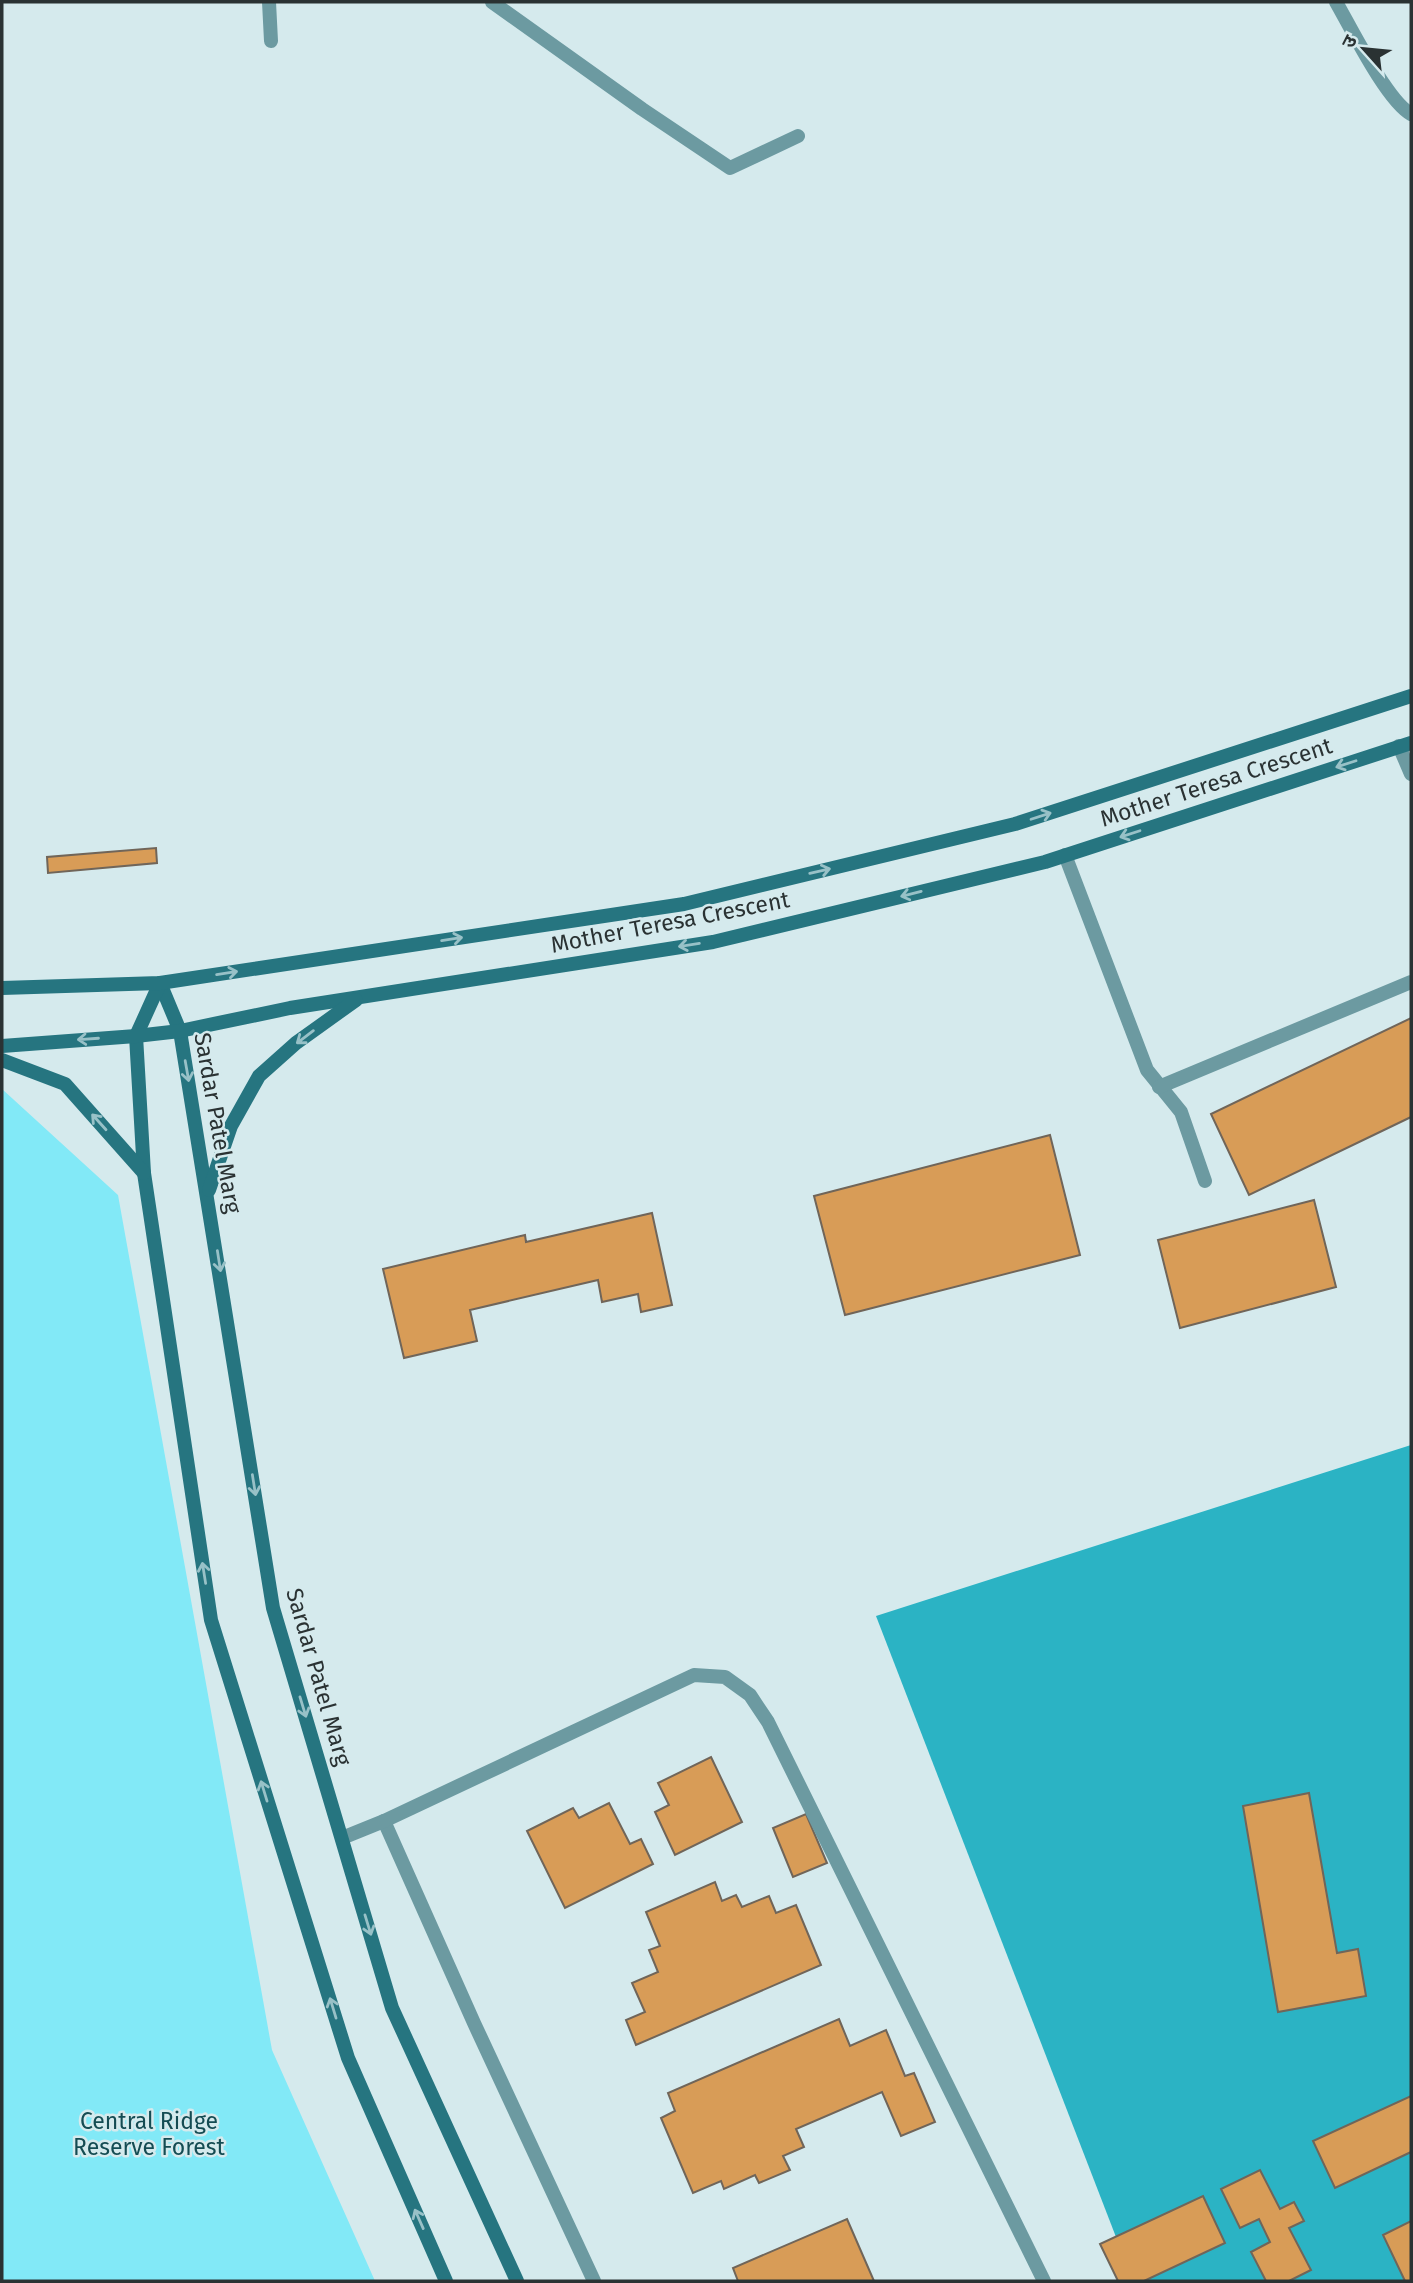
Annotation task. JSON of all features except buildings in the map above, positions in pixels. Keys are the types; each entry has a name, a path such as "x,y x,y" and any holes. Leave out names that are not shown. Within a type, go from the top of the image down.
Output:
{"main road":[{"name":"Mother Teresa Crescent","path":"2,988 160,983 684,904 1015,824 1411,696"},
{"name":"Mother Teresa Crescent","path":"2,1045 180,1031 360,997 713,942 1065,855 1405,744"},
{"name":"Sardar Patel Marg","path":"160,983 180,1031 273,1608 392,2008 517,2281"},
{"path":"160,983 136,1036 144,1173 211,1620 348,2058 446,2281"},
{"path":"208,1193 231,1126 259,1076 296,1043 360,997"},
{"path":"2,1060 65,1084 144,1173"}],"street":[{"path":"269,2 271,41"},
{"path":"492,2 730,168 798,136"},
{"path":"1336,2 1387,89 1403,110 1411,114"},
{"path":"1405,744 1411,774"},
{"path":"1065,855 1147,1070 1181,1112 1205,1181"},
{"path":"1159,1087 1411,982"},
{"path":"342,1838 384,1821 694,1675 726,1677 750,1695 768,1722 1044,2281"},
{"path":"384,1821 594,2281"}],"green space":[{"name":"Central Ridge Reserve Forest","path":"2,1089 118,1195 272,2050 375,2281 2,2281"}],"shaded area":[{"path":"1411,1445 1411,2281 1133,2281 876,1616"}]}
